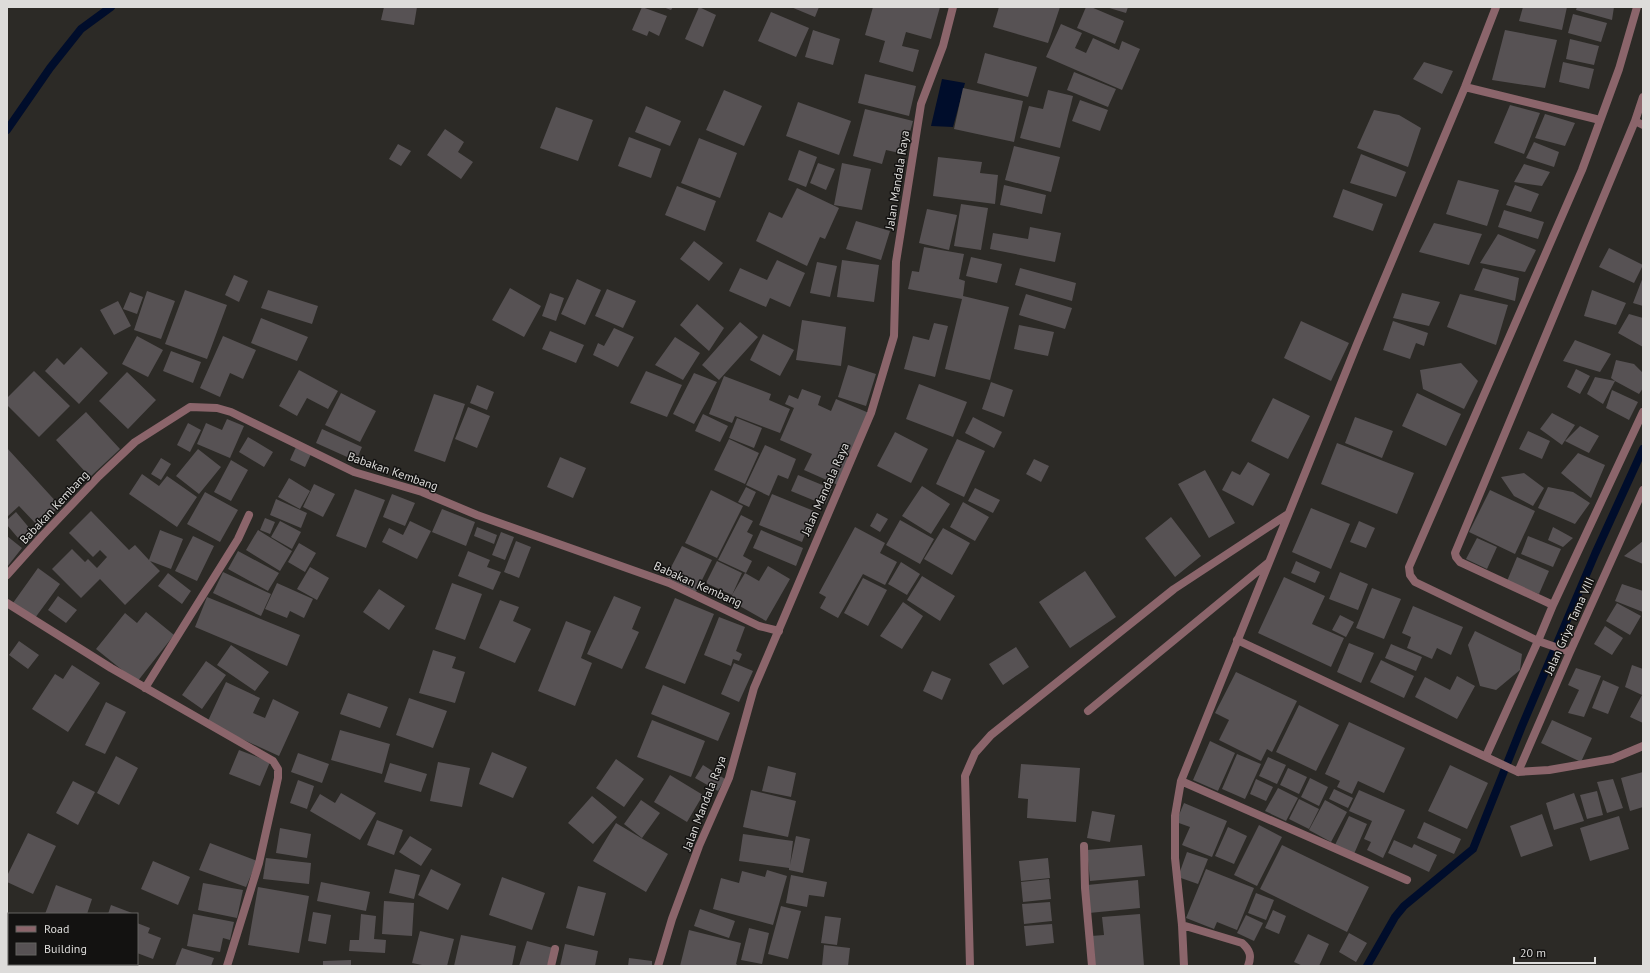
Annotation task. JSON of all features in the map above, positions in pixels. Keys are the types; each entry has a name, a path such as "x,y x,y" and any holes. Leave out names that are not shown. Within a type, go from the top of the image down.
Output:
{"street":[{"name":"Jalan Mandala Raya","path":"658,966 672,920 699,846 729,778 754,688 871,413 882,378 894,336 896,262 921,104 944,46 952,7"},
{"path":"1184,966 1182,925 1175,858 1175,816 1181,781 1357,344 1465,87 1496,7"},
{"path":"1570,652 1538,641 1415,582 1410,575 1409,567 1582,170 1619,70 1637,7"},
{"path":"1465,87 1600,120"},
{"path":"1553,605 1460,562 1455,553 1639,123 1643,97"},
{"name":"Babakan Kembang","path":"7,575 57,520 135,442 190,407 217,408 231,412 354,472 422,492 477,515 669,583 759,626 779,631"},
{"path":"1486,756 1553,605 1643,412"},
{"name":"Jalan Griya Tama VIII","path":"1518,772 1643,490"},
{"path":"970,966 965,776 975,753 991,734 1174,590 1288,514"},
{"path":"145,688 238,539 249,515"},
{"path":"1088,711 1270,562"},
{"path":"7,603 145,688 273,761 278,769 278,778 259,863 227,966"},
{"path":"1237,640 1518,772 1549,770 1612,759 1643,746"},
{"path":"1181,781 1407,880"},
{"path":"1084,846 1085,888 1092,966"},
{"path":"1182,925 1242,943 1249,949 1251,959 1248,966"},
{"path":"551,966 555,949"}],"water":[{"path":"942,79 965,83 953,127 931,126"}],"building":[{"path":"384,7 417,7 414,25 381,20"},
{"path":"642,7 667,16 659,36 649,31 647,36 632,30"},
{"path":"663,7 673,7 671,10"},
{"path":"699,7 716,15 703,47 685,39"},
{"path":"791,7 819,7 815,17"},
{"path":"873,7 940,7 931,39 906,32 902,46 919,50 913,72 879,62 885,41 865,35"},
{"path":"999,7 1060,7 1048,43 993,27"},
{"path":"1086,7 1091,7 1124,21 1115,44 1077,28"},
{"path":"1106,7 1128,7 1126,13"},
{"path":"1523,7 1567,7 1562,30 1519,21"},
{"path":"1577,7 1614,7 1612,20 1576,10"},
{"path":"771,12 809,28 796,57 758,41"},
{"path":"1573,14 1607,23 1601,42 1568,33"},
{"path":"1061,24 1082,33 1075,48 1086,53 1093,38 1119,50 1122,41 1140,49 1122,90 1046,57"},
{"path":"813,30 840,39 833,65 805,57"},
{"path":"1505,30 1557,40 1545,88 1492,80"},
{"path":"1570,39 1599,46 1594,65 1566,59"},
{"path":"985,53 1037,67 1028,97 977,83"},
{"path":"1424,62 1453,71 1442,94 1413,79"},
{"path":"1563,62 1594,69 1589,89 1559,82"},
{"path":"1074,72 1116,89 1108,107 1067,90"},
{"path":"865,74 916,86 909,116 858,103"},
{"path":"963,88 1023,101 1014,142 954,129"},
{"path":"724,90 762,106 744,146 706,130"},
{"path":"1048,90 1073,96 1060,148 1020,138 1029,106 1043,109"},
{"path":"1080,100 1108,110 1100,131 1072,121"},
{"path":"798,102 851,121 839,155 786,136"},
{"path":"1510,105 1540,113 1524,154 1494,143"},
{"path":"646,106 681,121 670,146 635,132"},
{"path":"556,107 593,120 578,161 540,148"},
{"path":"865,109 913,121 904,154 886,150 882,164 853,156"},
{"path":"1374,110 1399,115 1421,128 1408,167 1357,148"},
{"path":"1545,114 1575,123 1565,146 1535,138"},
{"path":"445,129 464,142 458,152 473,162 461,179 427,155"},
{"path":"629,137 661,149 651,178 618,166"},
{"path":"699,138 737,153 720,198 681,183"},
{"path":"1534,142 1559,152 1554,167 1526,158"},
{"path":"398,144 411,151 401,166 389,159"},
{"path":"1014,146 1060,157 1051,192 1005,180"},
{"path":"799,150 817,157 806,187 788,180"},
{"path":"1361,154 1406,172 1396,197 1350,183"},
{"path":"938,157 982,162 980,173 998,175 995,204 933,196"},
{"path":"818,163 835,169 826,190 810,183"},
{"path":"842,163 871,169 862,210 834,205"},
{"path":"1524,164 1550,172 1542,186 1514,182"},
{"path":"1458,180 1499,190 1487,226 1446,214"},
{"path":"1004,185 1046,195 1042,214 1000,205"},
{"path":"1515,185 1539,194 1531,212 1506,205"},
{"path":"677,186 716,201 705,231 665,215"},
{"path":"797,188 839,208 825,239 820,237 807,266 756,241 769,212 782,218"},
{"path":"1343,189 1383,204 1373,231 1333,217"},
{"path":"961,204 988,208 981,250 954,246"},
{"path":"927,209 957,215 949,250 919,243"},
{"path":"1504,210 1544,222 1538,239 1498,227"},
{"path":"856,221 890,231 881,260 846,249"},
{"path":"1434,223 1482,234 1469,265 1419,252"},
{"path":"1030,227 1061,233 1055,262 990,249 993,233 1028,239"},
{"path":"1498,234 1536,250 1525,272 1480,263"},
{"path":"694,241 723,263 709,281 680,259"},
{"path":"924,247 964,254 959,279 965,281 963,296 1009,307 990,380 945,369 962,299 908,289 912,271 919,272"},
{"path":"1609,248 1643,265 1634,283 1599,267"},
{"path":"971,257 1002,264 997,283 966,276"},
{"path":"777,260 805,273 790,307 770,298 766,307 729,291 740,268 767,280"},
{"path":"842,260 879,265 874,302 837,297"},
{"path":"817,262 837,266 830,297 810,293"},
{"path":"1020,268 1076,283 1072,301 1015,285"},
{"path":"1483,268 1519,278 1515,301 1474,290"},
{"path":"234,275 248,281 239,302 225,295"},
{"path":"1643,277 1643,306 1633,303"},
{"path":"577,279 601,290 585,325 561,314"},
{"path":"510,288 541,306 524,337 492,320"},
{"path":"607,289 636,301 623,328 595,316"},
{"path":"185,290 227,305 207,359 165,344"},
{"path":"268,290 318,306 312,324 261,308"},
{"path":"1592,290 1626,303 1616,325 1584,316"},
{"path":"147,291 175,301 161,339 134,330"},
{"path":"130,292 143,297 137,314 123,309"},
{"path":"550,293 564,298 556,321 542,316"},
{"path":"1402,293 1440,302 1429,326 1393,318"},
{"path":"1026,294 1072,308 1065,329 1019,315"},
{"path":"1460,294 1508,305 1496,345 1447,327"},
{"path":"118,301 131,326 114,335 100,310"},
{"path":"697,304 724,328 709,351 680,325"},
{"path":"1629,314 1643,318 1643,347 1618,333"},
{"path":"261,318 308,337 297,361 251,343"},
{"path":"802,320 846,327 841,366 796,360"},
{"path":"1301,321 1349,343 1331,381 1284,358"},
{"path":"1393,321 1428,333 1424,346 1416,343 1410,359 1383,350"},
{"path":"740,322 758,337 719,380 702,365"},
{"path":"934,323 948,326 935,377 904,369 913,336 929,340"},
{"path":"1019,325 1054,332 1048,356 1014,349"},
{"path":"614,328 634,337 618,367 593,355 598,343 604,346"},
{"path":"550,331 584,345 576,363 542,349"},
{"path":"763,334 794,350 780,376 750,360"},
{"path":"137,336 163,350 148,377 122,364"},
{"path":"223,336 256,350 243,379 230,373 220,397 200,388"},
{"path":"675,337 700,353 683,380 655,365"},
{"path":"1575,340 1611,354 1600,372 1563,361"},
{"path":"81,347 108,373 79,404 45,371 57,358 64,365"},
{"path":"171,351 201,362 193,383 163,371"},
{"path":"1616,360 1634,364 1643,373 1643,388 1639,394 1611,378"},
{"path":"1461,363 1478,381 1464,409 1423,389 1420,370"},
{"path":"848,365 876,374 866,406 838,397"},
{"path":"1576,369 1590,376 1580,394 1567,387"},
{"path":"299,370 338,391 328,409 307,398 297,416 279,406"},
{"path":"34,371 70,406 39,437 7,405 7,398"},
{"path":"646,371 682,385 667,417 630,403"},
{"path":"127,372 156,400 128,429 99,401"},
{"path":"694,373 717,382 694,424 673,414"},
{"path":"724,376 771,394 769,400 790,409 780,433 735,416 732,423 709,414"},
{"path":"1595,377 1615,381 1603,404 1587,394"},
{"path":"991,382 1013,390 1004,417 982,409"},
{"path":"919,384 967,402 953,437 906,419"},
{"path":"477,385 494,392 487,410 470,403"},
{"path":"802,389 821,396 818,405 831,411 836,399 869,413 838,485 804,470 812,454 780,440 794,408 785,404 789,395 798,399"},
{"path":"1612,390 1638,402 1629,420 1606,408"},
{"path":"341,393 376,411 360,442 325,425"},
{"path":"1417,393 1461,414 1446,446 1402,426"},
{"path":"434,394 465,404 445,462 414,451"},
{"path":"1273,398 1310,416 1288,459 1251,441"},
{"path":"468,407 490,416 477,448 455,439"},
{"path":"86,412 120,449 90,477 56,440"},
{"path":"1552,413 1575,425 1562,445 1540,429"},
{"path":"703,414 728,426 720,442 695,431"},
{"path":"973,417 1002,432 994,448 965,433"},
{"path":"1355,417 1393,431 1382,458 1345,443"},
{"path":"737,418 762,428 754,448 729,438"},
{"path":"227,419 244,426 230,458 197,444 206,423 222,430"},
{"path":"188,423 201,430 190,452 177,445"},
{"path":"1580,426 1599,436 1589,453 1565,441"},
{"path":"322,429 362,447 356,461 316,443"},
{"path":"1528,431 1550,441 1542,459 1519,449"},
{"path":"895,432 928,449 911,483 877,466"},
{"path":"248,437 273,452 264,467 239,452"},
{"path":"729,439 759,453 745,484 714,470"},
{"path":"957,439 985,451 964,497 936,484"},
{"path":"1337,443 1414,473 1397,514 1321,484"},
{"path":"765,445 796,459 788,479 778,475 769,496 746,485"},
{"path":"296,447 311,454 305,467 290,460"},
{"path":"7,448 60,506 38,526 19,506 7,517"},
{"path":"198,449 221,467 199,494 176,476"},
{"path":"1578,453 1605,465 1591,498 1561,473"},
{"path":"560,457 586,468 573,498 547,487"},
{"path":"161,458 171,464 161,480 151,474"},
{"path":"1034,459 1049,466 1041,482 1026,474"},
{"path":"231,460 248,470 231,501 214,492"},
{"path":"1248,462 1270,474 1253,506 1222,490 1232,471 1240,475"},
{"path":"1205,470 1235,523 1209,538 1178,484"},
{"path":"1524,473 1544,488 1533,506 1514,496 1501,477"},
{"path":"142,474 159,486 167,476 197,497 177,527 129,494"},
{"path":"798,475 832,489 825,505 791,491"},
{"path":"289,478 310,491 300,509 278,497"},
{"path":"314,484 335,494 323,517 303,507"},
{"path":"922,486 950,504 931,534 902,516"},
{"path":"746,487 756,492 749,507 738,502"},
{"path":"1548,487 1573,492 1590,503 1575,524 1538,508"},
{"path":"975,488 1000,500 993,513 968,501"},
{"path":"355,489 385,500 366,548 336,536"},
{"path":"711,490 743,506 717,558 685,543"},
{"path":"1490,490 1535,511 1515,554 1469,532"},
{"path":"205,492 238,510 220,542 187,524"},
{"path":"392,494 415,503 405,526 383,517"},
{"path":"772,494 814,511 802,542 759,525"},
{"path":"276,499 307,513 301,528 270,515"},
{"path":"963,502 989,517 975,541 950,527"},
{"path":"1311,508 1350,524 1331,569 1292,552"},
{"path":"442,509 475,522 466,546 432,532"},
{"path":"91,511 129,550 135,545 149,560 160,530 183,539 171,569 150,561 160,571 125,605 100,579 81,598 52,569 72,549 85,562 88,559 97,568 107,557 100,550 93,557 69,533"},
{"path":"16,512 36,536 24,545 7,525 7,520"},
{"path":"877,513 888,519 880,532 870,526"},
{"path":"741,515 753,521 747,532 753,535 743,556 752,561 746,573 718,560"},
{"path":"1171,517 1201,556 1175,577 1145,538"},
{"path":"265,518 275,522 270,534 260,530"},
{"path":"900,520 934,539 920,564 886,545"},
{"path":"280,521 301,532 292,549 271,537"},
{"path":"410,521 431,531 417,559 382,542 389,528 403,535"},
{"path":"1359,521 1375,528 1366,548 1350,542"},
{"path":"477,527 497,535 494,544 474,536"},
{"path":"855,527 885,543 880,553 897,562 885,585 863,574 838,618 820,608 826,597 819,593"},
{"path":"1553,527 1573,538 1563,547 1548,540"},
{"path":"943,528 970,543 952,575 924,559"},
{"path":"258,530 292,551 280,571 246,550"},
{"path":"761,530 803,548 796,566 753,548"},
{"path":"501,532 514,537 505,560 492,555"},
{"path":"7,536 22,548 7,567"},
{"path":"193,536 214,546 197,581 175,571"},
{"path":"1528,536 1561,549 1553,567 1521,554"},
{"path":"1477,538 1497,547 1487,569 1466,559"},
{"path":"516,541 531,547 519,578 504,572"},
{"path":"1643,541 1643,564 1624,556"},
{"path":"299,543 316,553 305,572 288,562"},
{"path":"682,546 712,560 696,592 666,577"},
{"path":"238,551 279,573 268,591 228,569"},
{"path":"468,551 490,560 487,567 501,572 493,590 458,576"},
{"path":"1517,557 1549,571 1539,594 1507,581"},
{"path":"717,561 742,573 732,595 706,583"},
{"path":"1296,561 1320,572 1315,583 1291,573"},
{"path":"901,562 920,574 907,595 888,584"},
{"path":"768,566 790,579 766,621 729,600 745,573 759,581"},
{"path":"310,567 329,578 317,600 297,589"},
{"path":"38,568 60,584 35,618 13,603"},
{"path":"1085,571 1116,617 1070,648 1039,602"},
{"path":"223,572 271,594 261,616 213,593"},
{"path":"1340,572 1368,584 1358,610 1329,599"},
{"path":"168,573 191,591 182,604 158,586"},
{"path":"922,576 955,596 940,621 907,600"},
{"path":"1284,577 1325,596 1312,624 1344,638 1331,667 1258,633"},
{"path":"863,578 887,590 868,626 844,613"},
{"path":"277,583 313,599 304,618 290,611 287,618 265,609"},
{"path":"452,583 482,594 465,640 435,629"},
{"path":"1622,584 1643,591 1643,612 1615,601"},
{"path":"1372,588 1401,599 1384,639 1356,628"},
{"path":"379,589 405,606 389,630 363,612"},
{"path":"58,596 77,610 66,623 48,610"},
{"path":"614,596 641,607 632,629 639,632 622,669 587,654"},
{"path":"207,597 300,635 287,666 195,627"},
{"path":"675,598 714,614 685,684 645,668"},
{"path":"500,600 519,607 513,621 531,629 515,663 479,648"},
{"path":"903,602 923,616 902,649 880,636"},
{"path":"1617,603 1641,616 1630,635 1606,621"},
{"path":"1413,606 1463,627 1451,655 1437,648 1432,659 1407,648 1411,637 1402,633"},
{"path":"146,612 174,635 137,682 96,649 125,613 137,623"},
{"path":"1340,615 1354,622 1346,637 1332,630"},
{"path":"719,617 745,627 736,651 742,654 739,661 733,659 731,666 704,655"},
{"path":"566,621 591,631 581,658 592,663 575,706 538,691"},
{"path":"1605,626 1623,638 1612,655 1594,644"},
{"path":"1475,631 1522,654 1520,670 1496,690 1480,686 1468,645"},
{"path":"19,641 39,655 28,669 9,655"},
{"path":"1349,643 1374,653 1361,683 1337,672"},
{"path":"1391,644 1422,657 1416,671 1385,658"},
{"path":"231,645 269,672 255,691 217,665"},
{"path":"1016,647 1029,667 1003,685 989,664"},
{"path":"433,650 456,657 452,668 465,672 455,703 419,693"},
{"path":"1381,660 1414,676 1404,698 1370,682"},
{"path":"206,661 226,675 202,709 182,695"},
{"path":"734,663 753,671 739,702 721,694"},
{"path":"72,665 100,683 68,732 32,709 55,674 63,679"},
{"path":"1632,665 1643,669 1643,723 1630,717 1642,695 1625,687"},
{"path":"1576,668 1601,676 1584,717 1568,713 1579,690 1568,685"},
{"path":"932,671 951,679 942,700 923,691"},
{"path":"1236,672 1297,701 1272,752 1267,749 1261,761 1219,740 1229,720 1215,713"},
{"path":"1457,676 1475,686 1457,719 1415,697 1425,677 1450,690"},
{"path":"1603,680 1619,687 1608,714 1592,708"},
{"path":"226,682 260,698 253,713 265,718 273,699 299,712 279,756 207,723"},
{"path":"663,685 730,713 718,741 651,714"},
{"path":"348,693 388,707 380,728 340,714"},
{"path":"409,698 447,711 433,748 396,735"},
{"path":"106,702 126,712 105,754 85,745"},
{"path":"1299,705 1339,725 1316,771 1276,752"},
{"path":"652,720 705,741 691,777 637,757"},
{"path":"1552,720 1592,738 1581,762 1541,743"},
{"path":"1349,722 1405,748 1384,793 1358,781 1352,794 1337,787 1340,781 1325,774"},
{"path":"340,730 390,744 382,774 331,760"},
{"path":"1210,741 1235,753 1218,791 1193,780"},
{"path":"239,750 270,762 260,786 229,774"},
{"path":"492,752 527,767 513,798 479,784"},
{"path":"298,753 329,764 322,783 291,772"},
{"path":"1237,754 1261,764 1245,799 1222,789"},
{"path":"116,756 138,768 119,805 97,793"},
{"path":"1268,757 1286,765 1277,784 1259,776"},
{"path":"616,759 644,779 624,807 596,788"},
{"path":"438,762 470,768 462,807 430,801"},
{"path":"390,763 427,774 421,792 384,782"},
{"path":"1021,764 1080,768 1076,822 1027,818 1028,799 1018,798"},
{"path":"703,765 725,779 718,791 695,778"},
{"path":"1450,765 1488,783 1467,829 1428,811"},
{"path":"768,766 796,773 791,797 762,791"},
{"path":"1288,768 1307,777 1299,794 1280,785"},
{"path":"1643,772 1643,807 1630,811 1621,778"},
{"path":"670,775 703,795 687,822 654,802"},
{"path":"1310,778 1328,787 1319,806 1301,797"},
{"path":"1256,779 1273,787 1266,801 1250,794"},
{"path":"1613,779 1623,808 1607,813 1597,782"},
{"path":"298,780 314,786 307,809 290,803"},
{"path":"73,781 95,792 78,825 56,813"},
{"path":"1278,788 1298,798 1286,821 1265,811"},
{"path":"1334,789 1353,798 1348,808 1329,799"},
{"path":"751,790 796,801 788,837 743,827"},
{"path":"1359,790 1405,810 1383,858 1367,850 1371,842 1364,839 1372,821 1349,811"},
{"path":"1597,791 1603,815 1587,819 1580,795"},
{"path":"341,793 376,813 360,840 310,811 320,794 335,803"},
{"path":"1574,793 1584,821 1554,830 1546,803"},
{"path":"592,796 617,817 593,844 568,823"},
{"path":"1299,799 1319,809 1309,829 1289,819"},
{"path":"641,800 660,813 642,838 624,824"},
{"path":"1325,800 1347,812 1331,842 1309,830"},
{"path":"1184,803 1227,821 1212,857 1182,845 1190,827 1176,822"},
{"path":"1092,811 1115,815 1110,842 1087,838"},
{"path":"1542,814 1553,846 1521,857 1510,826"},
{"path":"1349,816 1367,824 1354,854 1335,845"},
{"path":"1619,816 1629,849 1590,861 1580,828"},
{"path":"377,820 403,830 394,855 367,845"},
{"path":"1424,822 1461,839 1454,854 1417,838"},
{"path":"616,823 668,854 646,892 593,861"},
{"path":"1259,825 1282,837 1257,886 1234,875"},
{"path":"1228,827 1247,836 1234,864 1215,856"},
{"path":"280,828 311,834 307,858 276,853"},
{"path":"28,833 56,846 33,894 7,882 7,876"},
{"path":"743,834 793,841 790,865 796,836 810,839 803,873 789,870 789,868 739,861"},
{"path":"410,836 432,849 421,866 399,852"},
{"path":"1394,840 1412,848 1414,844 1437,855 1429,872 1388,853"},
{"path":"210,843 257,861 246,887 199,870"},
{"path":"1142,845 1145,876 1090,881 1087,850"},
{"path":"1282,845 1369,887 1347,932 1260,889"},
{"path":"1187,852 1208,859 1198,884 1178,877"},
{"path":"266,858 311,863 309,884 263,879"},
{"path":"1048,858 1050,878 1021,881 1019,861"},
{"path":"153,861 190,877 178,905 141,889"},
{"path":"395,869 420,875 414,899 389,893"},
{"path":"431,869 461,884 448,910 418,895"},
{"path":"1206,869 1254,888 1237,930 1217,922 1214,929 1186,918"},
{"path":"767,870 787,876 773,925 713,909 721,878 739,883 742,871 765,877"},
{"path":"791,875 827,882 824,897 809,895 807,907 786,903"},
{"path":"502,877 545,893 532,930 489,915"},
{"path":"1049,879 1051,899 1023,902 1021,882"},
{"path":"1138,880 1140,908 1089,913 1087,885"},
{"path":"321,882 370,892 366,911 317,901"},
{"path":"203,883 243,890 237,918 198,910"},
{"path":"56,885 92,899 87,913 45,913"},
{"path":"578,886 606,893 594,936 566,928"},
{"path":"258,887 309,896 299,953 248,945"},
{"path":"1256,893 1274,900 1266,920 1248,913"},
{"path":"384,901 414,903 412,936 382,934"},
{"path":"1050,902 1052,921 1024,924 1022,904"},
{"path":"111,905 132,913 108,913"},
{"path":"781,906 801,911 788,959 768,954"},
{"path":"700,909 735,921 729,938 694,926"},
{"path":"1273,910 1286,916 1279,934 1265,928"},
{"path":"313,912 331,915 326,944 308,941"},
{"path":"193,914 234,922 230,940 223,938 220,952 187,946"},
{"path":"361,914 376,916 374,939 386,940 385,953 349,951 350,940 359,940"},
{"path":"1140,914 1144,966 1094,966 1091,936 1104,935 1102,917"},
{"path":"7,915 8,940 7,943"},
{"path":"1246,915 1263,923 1254,941 1237,933"},
{"path":"825,916 841,918 837,945 821,943"},
{"path":"138,923 150,928 148,933 161,938 153,959 138,953"},
{"path":"1052,924 1054,943 1026,946 1024,926"},
{"path":"749,928 769,933 762,964 741,960"},
{"path":"689,930 741,943 736,964 739,966 680,966"},
{"path":"420,931 454,939 447,966 427,966 412,963"},
{"path":"1349,933 1367,943 1356,962 1339,952"},
{"path":"1308,934 1329,944 1319,966 1303,966 1294,962"},
{"path":"461,935 516,946 512,966 454,966"},
{"path":"527,941 553,948 547,966 519,966"},
{"path":"565,944 598,951 595,966 560,966"},
{"path":"824,945 850,948 848,966 822,966"},
{"path":"182,948 214,958 211,966 175,966"},
{"path":"629,958 652,961 652,966 628,966"},
{"path":"351,960 351,966 323,966 323,961"}],"waterway":[{"path":"7,130 50,68 81,29 111,7"},
{"path":"1367,966 1395,917 1404,906 1473,849 1522,726 1595,554 1643,449"}]}
